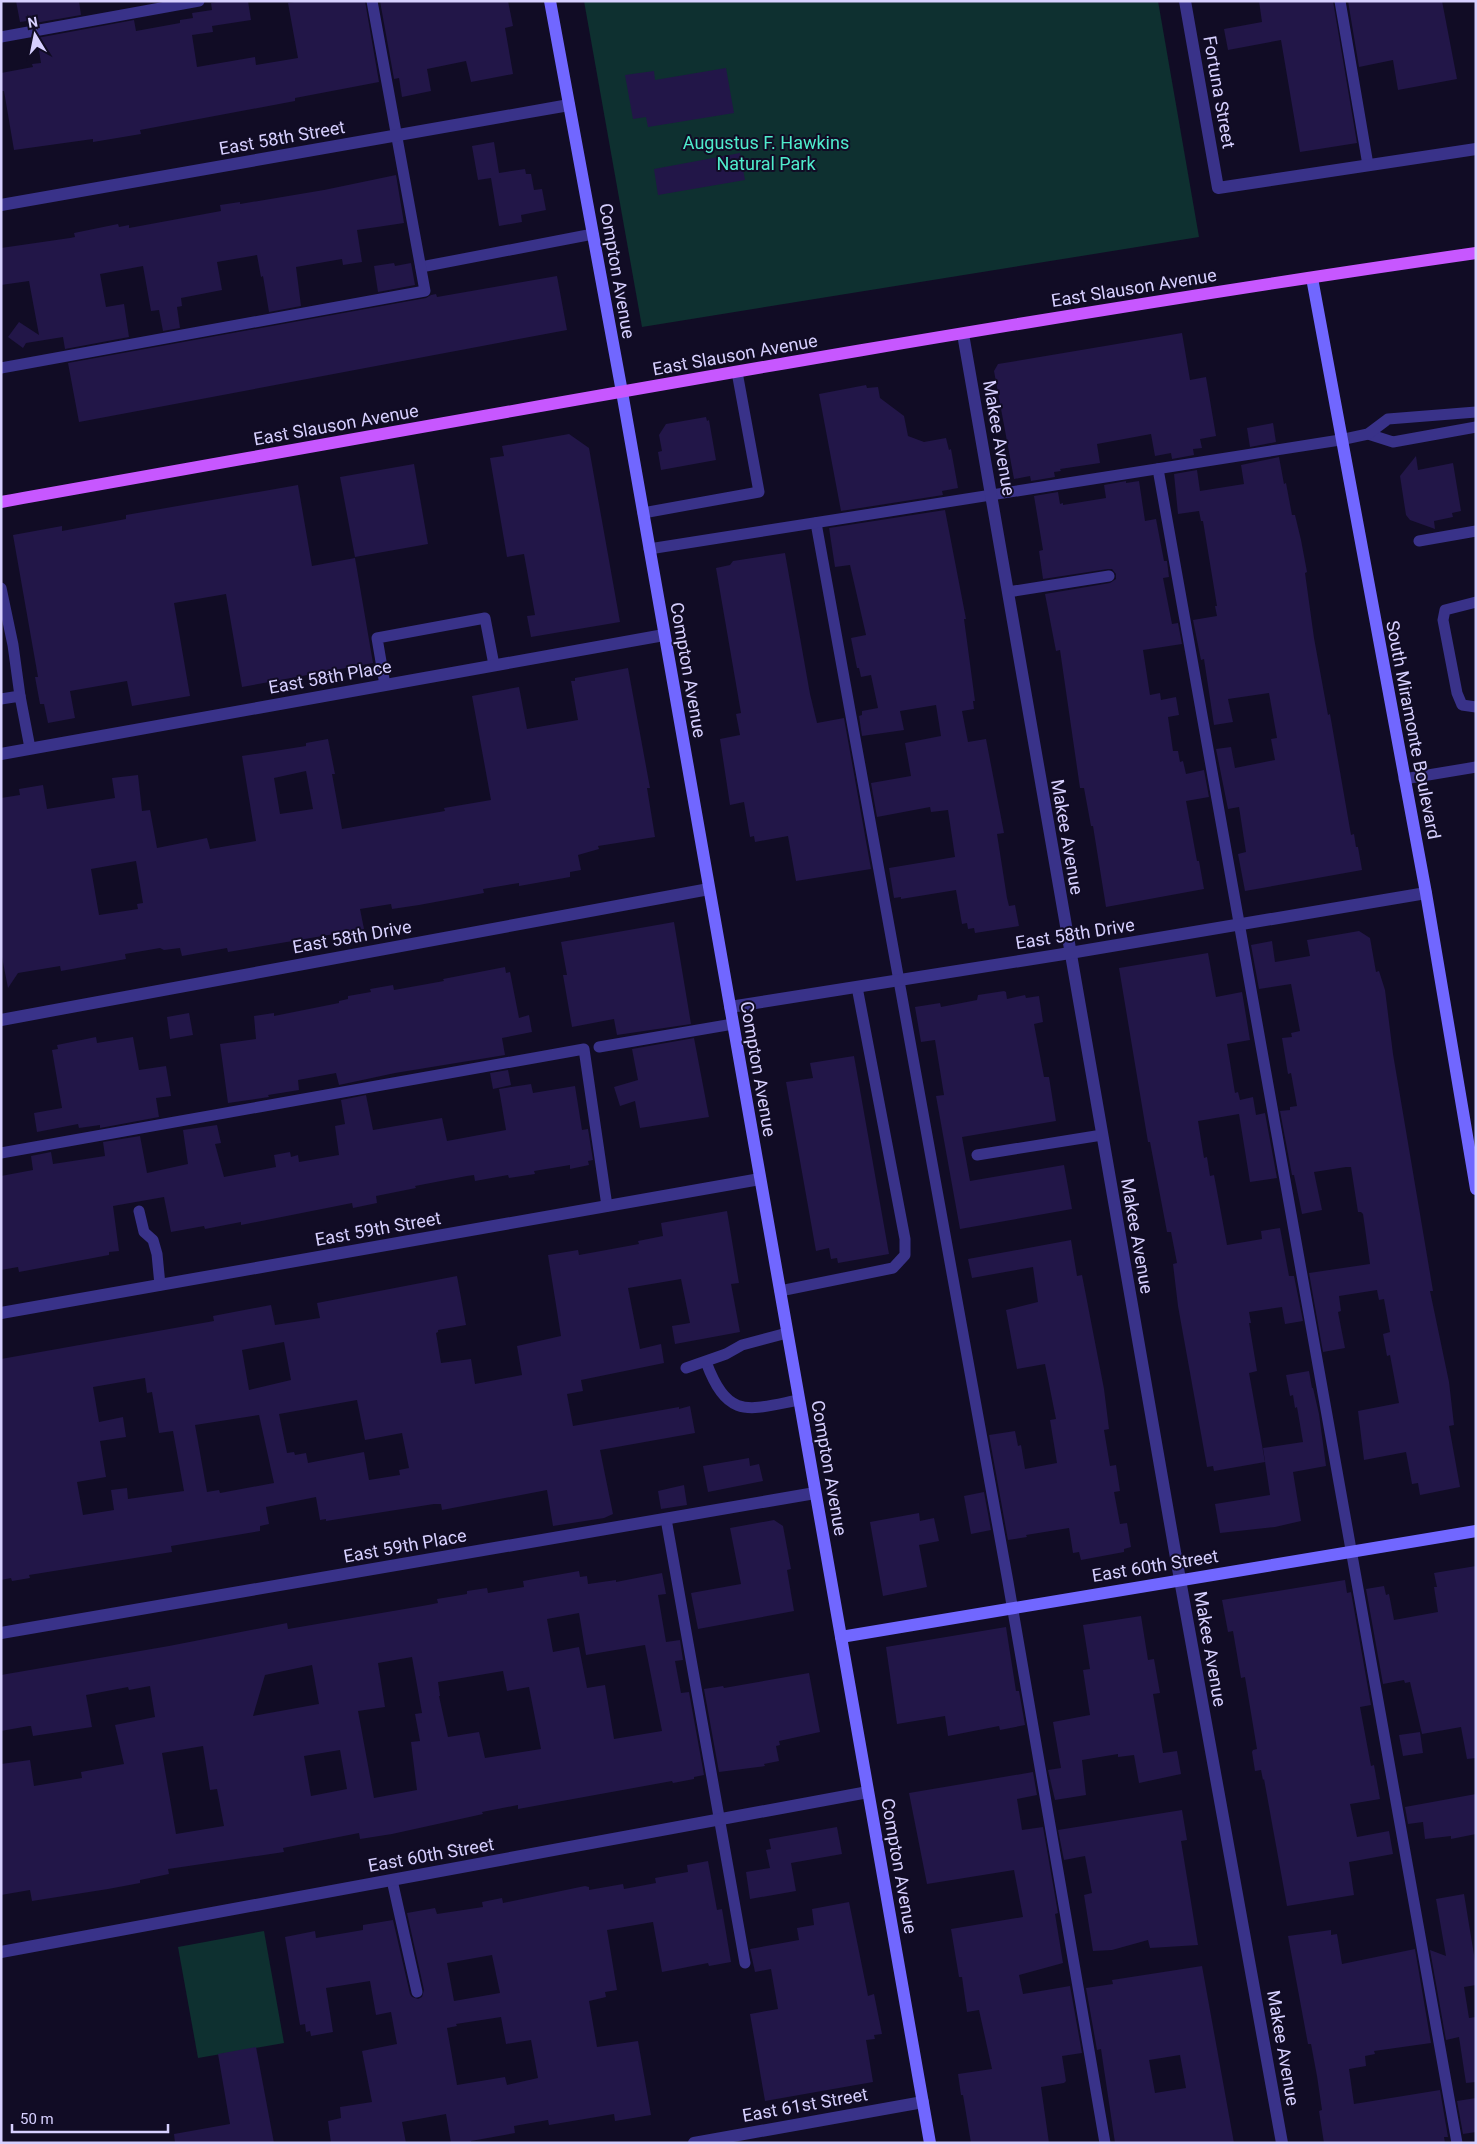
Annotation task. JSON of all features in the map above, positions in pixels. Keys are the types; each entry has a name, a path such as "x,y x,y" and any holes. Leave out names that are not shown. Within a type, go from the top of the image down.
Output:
{"main road":[{"name":"Compton Avenue","path":"550,1 622,392 930,2143"},
{"name":"East Slauson Avenue","path":"1,502 622,392 963,334 1312,278 1476,254"},
{"name":"South Miramonte Boulevard","path":"1312,278 1340,440 1426,894 1476,1189"},
{"name":"East 60th Street","path":"841,1637 1476,1531"}],"street":[{"name":"Fortuna Street","path":"1185,1 1218,188 1368,166"},
{"name":"East 58th Street","path":"1,205 569,104"},
{"path":"1368,166 1476,149"},
{"name":"Makee Avenue","path":"963,334 1180,1580 1282,2143"},
{"name":"East 58th Place","path":"1,754 664,635"},
{"name":"East 58th Drive","path":"1,1020 709,889"},
{"name":"East 58th Drive","path":"730,1007 1070,954 1426,894"},
{"name":"East 59th Street","path":"1,1313 760,1179"},
{"name":"East 59th Place","path":"1,1633 815,1493"},
{"name":"East 60th Street","path":"1,1952 868,1792"},
{"name":"East 61st Street","path":"694,2143 923,2102"}],"lane":[{"path":"1,37 198,1"},
{"path":"1,368 425,291 372,1"},
{"path":"1340,1 1368,166"},
{"path":"421,267 593,234"},
{"path":"643,513 758,492 737,372"},
{"path":"649,549 1340,440 1368,434 1388,419 1476,412"},
{"path":"1368,434 1393,442 1476,426"},
{"path":"1158,469 1457,2143"},
{"path":"816,522 1012,1608 1105,2143"},
{"path":"1419,541 1476,530"},
{"path":"1008,592 1109,576"},
{"path":"1,588 13,645 30,748"},
{"path":"1476,602 1446,610 1443,620 1457,693 1462,704 1476,708"},
{"path":"385,685 377,638 485,618 494,665"},
{"path":"1,647 13,645"},
{"path":"1,699 20,696"},
{"path":"1404,779 1476,767"},
{"path":"780,1291 893,1268 905,1255 905,1239 857,987"},
{"path":"599,1047 733,1024"},
{"path":"1,1153 584,1049 607,1206"},
{"path":"977,1156 1102,1135"},
{"path":"139,1210 144,1232 153,1240 157,1254 160,1285"},
{"path":"686,1368 706,1362 742,1345 787,1333"},
{"path":"706,1362 714,1382 732,1402 741,1408 754,1409 799,1400"},
{"path":"666,1518 746,1963"},
{"path":"392,1880 417,1992"}],"green space":[{"name":"Augustus F. Hawkins Natural Park","path":"584,1 1158,1 1199,237 642,327"},
{"path":"264,1931 284,2043 198,2058 178,1947"}],"building":[{"path":"16,1 79,1 81,15 35,23 34,20 20,22"},
{"path":"248,1 251,20 212,26 213,32 192,35 197,67 255,57 256,65 298,58 288,3 300,1 365,1 379,82 295,98 295,101 140,130 141,134 93,142 93,139 14,150 4,91 1,91 1,73 33,67 32,64 41,63 37,38 134,20 136,31 180,23 180,20 193,18 192,13 212,10 211,3"},
{"path":"380,1 508,1 513,26 505,28 513,74 471,82 466,61 427,69 431,91 402,97 399,78 394,79"},
{"path":"1259,1 1333,1 1357,143 1300,152 1281,40 1228,50 1224,29 1262,22"},
{"path":"1348,1 1442,1 1457,79 1398,90 1393,60 1359,67"},
{"path":"726,68 734,113 648,127 646,117 633,119 625,75 654,71 655,80"},
{"path":"494,142 499,173 525,169 526,174 531,174 534,190 542,189 546,210 521,215 522,222 499,226 491,178 478,180 472,146"},
{"path":"740,153 745,180 658,195 654,169"},
{"path":"396,175 404,223 357,230 362,262 343,265 342,259 296,267 301,306 269,312 263,276 261,277 257,255 217,262 222,290 181,298 182,306 177,307 180,328 163,331 159,310 151,311 143,266 100,274 106,307 124,304 129,337 65,349 63,337 26,343 23,348 8,337 19,322 39,335 29,281 1,285 1,248 75,237 74,233 118,224 119,227 129,225 129,228 221,211 220,205 240,202 240,204 324,190"},
{"path":"394,263 395,266 411,263 415,285 378,292 374,266"},
{"path":"557,276 567,330 79,422 68,363 426,298 436,294 437,297"},
{"path":"1182,333 1190,380 1206,377 1216,436 1200,439 1202,448 1193,449 1194,455 1172,459 1171,453 1155,456 1151,434 1097,444 1100,463 1060,469 1061,471 1054,472 1055,477 1031,481 1030,476 1014,479 994,371 998,364"},
{"path":"866,385 867,388 878,387 880,398 904,416 908,436 924,442 946,438 949,450 951,449 958,488 942,491 943,495 841,511 819,394"},
{"path":"706,417 707,421 709,420 716,460 661,470 658,452 662,451 659,435 666,424"},
{"path":"1273,423 1276,442 1250,447 1247,428"},
{"path":"569,434 589,448 620,622 531,637 527,616 535,615 524,554 507,557 490,458 504,456 502,446"},
{"path":"1416,456 1418,470 1453,463 1461,511 1452,513 1453,517 1434,521 1435,529 1410,520 1406,515 1400,476"},
{"path":"1279,457 1292,515 1295,515 1301,540 1307,572 1305,573 1314,638 1328,715 1330,714 1351,835 1354,834 1362,870 1245,891 1238,854 1246,852 1239,807 1228,809 1216,749 1231,747 1235,768 1275,760 1271,739 1277,738 1269,693 1228,699 1233,722 1214,725 1204,659 1201,660 1193,620 1217,616 1215,606 1217,606 1203,521 1201,521 1199,511 1178,514 1174,474 1197,470 1200,491 1244,484 1241,465"},
{"path":"414,464 428,544 355,557 340,477"},
{"path":"1126,481 1126,483 1139,481 1145,521 1156,519 1164,561 1167,561 1169,577 1163,578 1172,624 1178,623 1182,644 1143,650 1150,695 1160,693 1161,700 1176,697 1179,715 1168,717 1173,751 1178,751 1180,762 1183,761 1186,774 1204,770 1209,797 1186,801 1204,889 1106,907 1093,826 1091,826 1084,788 1080,788 1060,650 1056,651 1045,594 1110,583 1116,579 1116,574 1112,569 1108,569 1043,579 1039,551 1043,550 1034,496 1058,492 1060,504 1063,503 1063,505 1106,498 1104,485"},
{"path":"298,485 312,566 355,558 373,663 242,687 226,594 174,603 190,696 132,706 127,681 70,691 75,718 48,723 44,704 40,704 35,677 38,677 13,535 62,526 62,531 126,519 126,515"},
{"path":"945,510 966,619 964,619 975,701 973,701 974,709 962,711 968,742 986,739 1004,833 997,834 1007,898 1009,906 1015,905 1019,926 975,933 974,928 968,929 967,923 962,924 956,890 901,899 901,897 894,898 889,868 955,857 948,810 931,812 930,807 877,817 871,783 911,776 905,743 941,736 936,705 900,711 904,730 862,736 859,716 862,715 862,711 878,708 871,675 861,677 859,668 857,668 851,638 866,635 850,565 835,567 829,528"},
{"path":"785,553 810,694 817,723 844,718 871,869 796,881 788,836 755,842 754,836 750,837 744,802 730,805 720,739 740,735 736,714 741,713 716,568 730,565 733,561"},
{"path":"628,668 650,788 647,788 655,837 598,846 599,849 578,855 581,870 570,872 570,877 519,886 519,883 483,889 484,893 419,905 392,909 391,904 360,909 364,929 228,952 227,948 182,956 180,948 164,950 160,948 125,954 126,959 61,971 60,966 18,973 8,988 1,952 1,798 20,795 19,789 43,785 47,809 115,798 112,778 138,775 142,811 150,810 157,848 207,838 210,849 256,841 242,756 306,746 306,743 328,739 335,774 332,774 342,829 445,811 444,808 491,800 472,696 519,687 527,729 578,720 571,681 575,681 575,678","holes":["306,771 313,809 280,814 274,778","136,861 143,903 137,904 138,909 99,915 91,869"]},
{"path":"674,922 691,1024 617,1035 614,1019 572,1027 563,975 567,975 561,942"},
{"path":"1359,931 1370,938 1376,972 1379,971 1385,990 1393,1054 1433,1291 1430,1291 1449,1382 1454,1425 1449,1426 1460,1487 1420,1495 1418,1483 1412,1484 1406,1452 1364,1460 1358,1411 1399,1403 1390,1355 1387,1356 1383,1334 1390,1332 1384,1299 1379,1300 1377,1290 1339,1296 1341,1311 1338,1312 1345,1348 1323,1352 1309,1273 1370,1264 1363,1214 1358,1212 1351,1167 1346,1167 1314,1172 1322,1210 1302,1214 1294,1175 1292,1175 1280,1111 1290,1110 1290,1107 1297,1106 1291,1073 1288,1074 1282,1038 1292,1037 1291,1033 1300,1031 1291,984 1259,989 1251,945 1272,941 1275,962 1310,956 1307,940"},
{"path":"1208,953 1216,997 1242,992 1250,1040 1227,1044 1235,1093 1238,1092 1240,1100 1253,1097 1256,1115 1265,1113 1277,1178 1250,1182 1239,1114 1198,1121 1204,1158 1207,1157 1210,1176 1214,1175 1227,1245 1262,1239 1261,1231 1280,1228 1289,1276 1294,1276 1303,1321 1285,1324 1282,1307 1249,1312 1257,1371 1249,1373 1265,1462 1214,1471 1213,1466 1207,1467 1178,1306 1173,1264 1177,1263 1171,1232 1167,1232 1150,1142 1148,1142 1119,968"},
{"path":"505,967 506,973 510,972 519,1018 529,1015 532,1032 502,1038 505,1055 395,1073 339,1085 336,1073 298,1080 299,1090 228,1103 220,1044 256,1039 254,1016 274,1013 274,1016 339,1003 339,1001 348,999 348,996 371,992 370,989 393,985 394,990"},
{"path":"1006,992 1007,999 1025,995 1026,998 1039,996 1043,1022 1034,1024 1044,1077 1049,1077 1056,1121 962,1137 970,1181 1064,1165 1072,1209 960,1229 936,1096 944,1095 935,1040 921,1042 915,1007 940,1003 941,1007 977,1000 978,995"},
{"path":"189,1013 193,1035 170,1039 167,1017"},
{"path":"96,1037 97,1043 133,1037 139,1070 166,1066 171,1096 156,1098 159,1117 100,1128 100,1125 79,1128 78,1124 37,1132 34,1113 62,1108 52,1050 58,1049 57,1045"},
{"path":"694,1038 709,1117 640,1128 635,1101 620,1106 614,1087 638,1080 632,1049"},
{"path":"854,1056 889,1254 838,1263 837,1258 831,1259 829,1248 816,1251 786,1082 813,1078 810,1063"},
{"path":"508,1070 511,1085 493,1089 490,1073"},
{"path":"531,1084 533,1093 575,1086 582,1130 588,1129 593,1160 588,1161 589,1165 570,1169 570,1165 534,1171 535,1174 509,1178 508,1175 475,1181 474,1175 467,1176 376,1196 377,1203 353,1208 352,1203 241,1225 241,1222 205,1229 204,1226 171,1232 164,1197 113,1206 119,1251 109,1252 109,1255 19,1272 18,1267 1,1270 1,1176 33,1170 31,1156 51,1152 53,1164 105,1156 103,1142 140,1136 147,1173 188,1164 183,1130 217,1125 221,1143 215,1144 224,1177 276,1167 274,1155 290,1152 291,1157 298,1155 299,1162 339,1155 335,1126 345,1124 341,1100 366,1095 373,1130 442,1118 447,1141 506,1130 499,1089"},
{"path":"727,1211 739,1283 731,1284 740,1332 675,1344 672,1326 690,1323 681,1279 628,1288 640,1349 661,1344 664,1363 581,1380 583,1391 567,1394 573,1426 690,1406 695,1433 600,1450 613,1514 604,1518 553,1526 547,1490 442,1510 441,1504 434,1504 326,1521 326,1519 320,1520 316,1497 266,1507 269,1524 260,1526 260,1531 171,1546 172,1552 29,1575 30,1578 12,1581 11,1578 1,1580 1,1359 214,1321 213,1316 271,1305 275,1325 320,1318 317,1303 457,1276 466,1325 438,1330 436,1333 441,1363 471,1359 475,1384 522,1375 517,1346 561,1336 548,1255 578,1250 579,1255 639,1244 638,1241 663,1236 661,1223","holes":["284,1342 291,1380 249,1390 242,1350","145,1378 147,1393 152,1392 159,1433 173,1431 184,1491 128,1499 127,1488 111,1490 114,1510 83,1515 77,1482 106,1477 100,1441 126,1437 123,1417 99,1422 93,1387","357,1400 365,1440 402,1433 409,1468 399,1470 400,1475 369,1480 364,1452 308,1463 306,1453 295,1455 294,1452 287,1453 279,1414","259,1415 274,1483 220,1493 219,1490 207,1492 195,1425"]},
{"path":"1071,1240 1077,1276 1082,1275 1104,1389 1109,1429 1104,1430 1110,1466 1116,1465 1120,1491 1114,1492 1120,1524 1127,1523 1131,1547 1124,1549 1124,1552 1081,1560 1079,1552 1073,1553 1069,1528 1008,1540 989,1435 1015,1431 1018,1446 1021,1445 1025,1469 1057,1463 1050,1420 1056,1419 1045,1364 1017,1369 1006,1310 1038,1302 1033,1267 972,1278 968,1259"},
{"path":"1309,1371 1319,1414 1326,1466 1293,1472 1301,1521 1275,1527 1220,1533 1215,1504 1270,1495 1263,1448 1303,1442 1297,1407 1295,1408 1293,1395 1290,1396 1286,1375"},
{"path":"749,1458 750,1466 759,1464 763,1481 708,1492 703,1466"},
{"path":"684,1485 687,1505 661,1509 658,1491"},
{"path":"984,1492 991,1530 971,1534 964,1496"},
{"path":"919,1513 920,1521 934,1518 939,1541 919,1545 927,1587 883,1596 870,1522"},
{"path":"774,1520 783,1526 791,1569 787,1570 794,1611 698,1629 691,1593 741,1584 730,1528"},
{"path":"1476,1566 1476,1758 1467,1759 1461,1727 1422,1734 1410,1682 1405,1683 1404,1680 1383,1684 1366,1589 1384,1586 1386,1595 1389,1594 1394,1620 1438,1612 1434,1587 1437,1587 1434,1573"},
{"path":"579,1571 580,1577 587,1576 588,1584 616,1580 616,1582 662,1573 666,1594 658,1595 666,1642 680,1640 683,1660 675,1661 681,1693 689,1692 704,1775 673,1783 672,1781 518,1809 518,1805 392,1834 360,1839 359,1833 283,1848 284,1852 168,1869 169,1874 140,1880 140,1883 108,1889 32,1901 30,1890 1,1895 1,1764 30,1760 34,1786 82,1778 81,1772 124,1764 115,1725 155,1717 150,1686 129,1690 128,1687 86,1695 92,1727 33,1736 31,1726 1,1731 1,1675 169,1646 287,1623 288,1629 428,1605 438,1603 437,1599 467,1594 467,1591 487,1588 488,1593 524,1587 523,1581","holes":["579,1613 586,1655 645,1645 662,1731 614,1739 605,1685 587,1688 579,1647 553,1652 547,1619","412,1657 422,1713 415,1714 420,1741 411,1742 417,1790 374,1798 358,1711 385,1707 378,1663","312,1665 319,1704 253,1716 265,1675","503,1671 507,1691 529,1687 541,1749 485,1758 479,1732 448,1737 438,1682","203,1746 210,1790 217,1789 224,1826 176,1834 162,1753","340,1750 347,1789 311,1796 304,1756"]},
{"path":"1345,1580 1347,1593 1351,1592 1371,1705 1360,1707 1371,1766 1374,1765 1380,1799 1350,1804 1357,1837 1389,1831 1393,1854 1349,1862 1354,1895 1287,1906 1264,1779 1261,1770 1255,1771 1252,1752 1257,1749 1245,1677 1241,1678 1233,1631 1228,1632 1222,1600"},
{"path":"1141,1616 1148,1660 1154,1659 1160,1693 1153,1694 1163,1753 1177,1751 1181,1774 1139,1783 1134,1755 1118,1757 1118,1754 1082,1760 1086,1795 1055,1800 1048,1770 1061,1768 1053,1722 1090,1715 1083,1670 1090,1669 1083,1625"},
{"path":"1006,1627 1016,1691 1019,1691 1025,1725 1000,1730 999,1726 948,1736 945,1716 897,1724 886,1647"},
{"path":"809,1673 820,1732 779,1741 780,1745 776,1746 779,1761 764,1764 765,1766 719,1772 704,1689 723,1686 724,1688"},
{"path":"1420,1732 1423,1753 1403,1756 1399,1735"},
{"path":"1033,1772 1037,1795 1017,1799 1022,1830 1043,1827 1058,1913 1055,1914 1063,1963 1019,1975 1023,1994 1070,1986 1082,2053 1062,2056 1066,2081 1064,2083 1041,2087 1049,2143 971,2143 958,2074 992,2069 979,2010 967,2012 962,1977 959,1977 951,1929 1023,1917 1014,1870 927,1884 909,1793"},
{"path":"1476,1794 1476,1834 1451,1839 1451,1836 1425,1839 1423,1822 1408,1824 1405,1807"},
{"path":"1182,1810 1187,1840 1181,1841 1198,1945 1150,1948 1148,1940 1112,1950 1093,1951 1084,1895 1092,1893 1085,1856 1064,1860 1058,1830"},
{"path":"837,1827 842,1854 791,1863 796,1891 750,1899 746,1872 770,1868 766,1850 771,1849 769,1839"},
{"path":"708,1861 717,1910 722,1909 731,1962 709,1966 708,1963 662,1972 653,1922 607,1930 617,1990 605,1992 606,1997 589,2001 597,2047 638,2041 651,2115 615,2121 614,2114 549,2125 548,2120 514,2126 515,2133 471,2141 471,2143 451,2143 446,2114 402,2122 406,2143 331,2143 328,2121 341,2118 340,2107 372,2102 362,2051 397,2044 391,2012 376,2015 370,1981 326,1988 333,2032 311,2036 310,2031 306,2032 305,2024 300,2025 285,1937 315,1931 316,1938 363,1930 363,1925 393,1920 410,1994 418,1999 422,1997 424,1990 407,1913 435,1908 437,1914 483,1907 482,1902 502,1898 503,1903 585,1886 589,1887 589,1890 623,1884 624,1889 656,1883 655,1878 688,1872 687,1865","holes":["492,1955 500,1993 454,2001 447,1963","501,2017 506,2044 531,2040 538,2078 507,2085 505,2077 457,2085 447,2028 457,2026 456,2024"]},
{"path":"1464,1894 1476,1967 1476,1985 1464,1987 1469,2018 1476,2017 1476,2082 1466,2083 1459,2037 1446,2040 1430,1950 1446,1956 1436,1899"},
{"path":"849,1902 868,1996 874,1994 882,2034 874,2035 875,2039 866,2040 873,2082 765,2101 750,2014 778,2009 771,1969 755,1972 750,1949 799,1940 797,1928 814,1925 812,1909"},
{"path":"1331,1930 1331,1935 1337,1934 1342,1964 1415,1949 1431,2043 1374,2051 1375,2054 1365,2056 1366,2066 1349,2069 1354,2104 1440,2090 1448,2137 1444,2137 1445,2143 1324,2143 1319,2111 1322,2110 1317,2076 1311,2044 1308,2044 1288,1936"},
{"path":"1202,1966 1234,2143 1115,2143 1101,2049 1097,2050 1086,1988 1113,1984 1112,1980","holes":["1180,2055 1186,2088 1155,2093 1149,2060"]},
{"path":"256,2047 274,2143 175,2143 174,2134 230,2124 218,2054"},
{"path":"1476,2098 1476,2132 1463,2134 1457,2101"}]}
